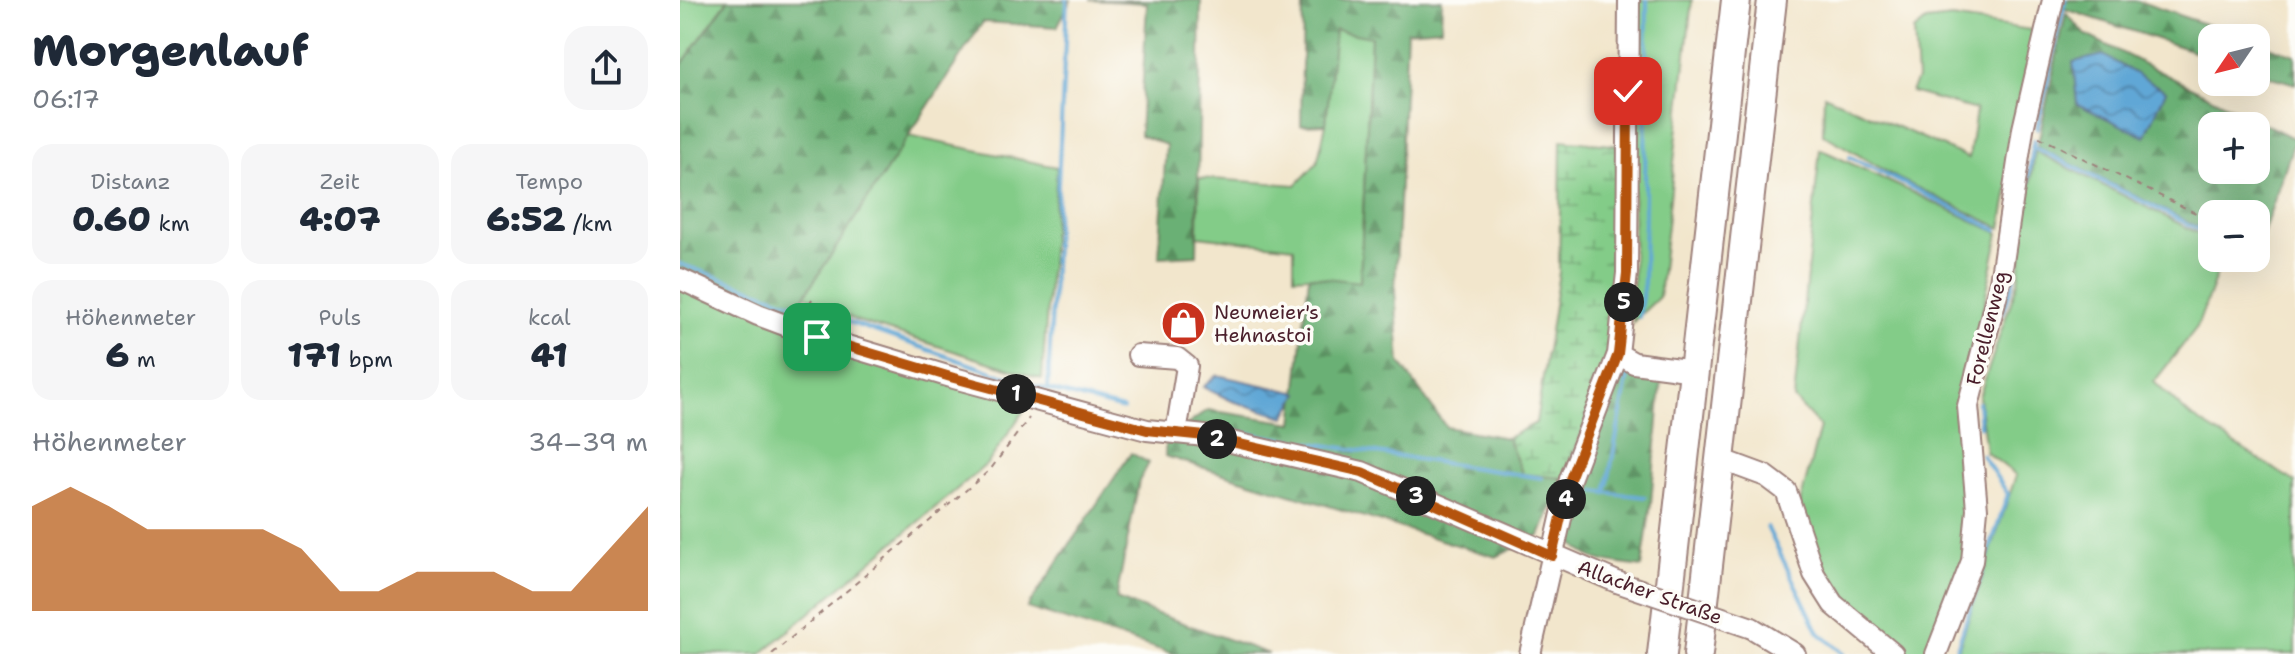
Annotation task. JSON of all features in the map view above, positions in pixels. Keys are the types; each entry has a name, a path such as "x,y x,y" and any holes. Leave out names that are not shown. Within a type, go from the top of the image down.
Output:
{"highway":[{"path":"1662,654 1736,0"},
{"path":"1698,654 1772,0"}],"street":[{"path":"1530,654 1570,479 1618,354 1627,273 1629,0"},
{"name":"Forellenweg","path":"1936,654 1972,561 1977,509 1968,406 2000,282 2023,129 2053,0"},
{"name":"Allacher Straße","path":"680,279 758,315 817,337 1041,401 1147,430 1205,436 1362,472 1552,556 1617,582 1752,628 1795,654"},
{"path":"1618,354 1634,363 1694,371"},
{"path":"1138,355 1177,358 1187,366 1176,433"},
{"path":"1720,459 1766,476 1786,491 1814,574 1833,604 1893,654"}],"path":[{"path":"2023,129 2198,214"},
{"path":"772,654 990,470 1041,401"}],"green space":[{"path":"680,0 728,0 680,67"},
{"path":"728,0 1071,0 1057,27 983,22 805,295 798,315 680,271 680,67"},
{"path":"1090,0 1201,0 1197,255 1159,257 1166,145 1140,135 1147,3"},
{"path":"1303,0 1442,0 1441,28 1407,31 1395,291 1400,363 1446,427 1507,438 1523,474 1564,478 1540,536 1496,557 1165,456 1166,440 1208,410 1293,423 1309,276 1360,282 1371,37 1335,30 1326,124 1301,125"},
{"path":"1634,0 1692,0 1659,297 1633,322"},
{"path":"2060,0 2135,0 2204,24 2198,24 2198,52 2059,7"},
{"path":"2066,13 2086,35 2198,91 2198,96 2209,96 2241,112 2198,112 2198,184 2270,184 2270,127 2295,139 2270,213 2270,200 2198,200 2198,227 2037,147"},
{"path":"1952,18 2038,31 2001,228 1899,179 1823,134 1824,95 1969,158 1976,110 1911,92 1917,79 1914,31 1926,21"},
{"path":"1334,30 1371,36 1360,283 1294,277 1294,247 1198,236 1199,178 1296,185 1317,163 1326,124"},
{"path":"2270,47 2295,55 2295,84 2270,76"},
{"path":"908,136 1057,167 1042,379 855,320 805,295"},
{"path":"1561,140 1622,146 1614,351 1564,478 1523,474 1507,438 1536,423 1559,272"},
{"path":"1820,149 1999,233 1962,408 1973,509 1966,556 1932,654 1906,654 1833,595 1798,511 1820,427 1794,399"},
{"path":"2035,151 2198,233 2198,272 2218,272 2197,327 2154,382 2189,415 2295,482 2295,654 1957,654 2016,475 1986,452 1979,397 2018,281"},
{"path":"680,285 1029,403 988,463 761,654 680,654"},
{"path":"1623,370 1662,373 1642,567 1592,557 1575,546 1568,537 1575,491"},
{"path":"1131,453 1149,463 1139,481 1116,599 1269,654 1174,654 1027,608"}],"water":[{"path":"2103,55 2166,91 2145,137 2077,104 2073,62"},
{"path":"1217,375 1299,393 1285,417 1232,401 1203,387"}],"waterway":[{"path":"1048,389 1067,0"},
{"path":"1639,317 1644,282 1647,0"},
{"path":"2037,128 2065,0"},
{"path":"2002,314 2013,282 2034,140"},
{"path":"2032,146 2198,229"},
{"path":"1850,157 1997,230"},
{"path":"680,264 797,305"},
{"path":"817,311 1027,384 1123,409"},
{"path":"1606,493 1628,375"},
{"path":"1978,403 1980,426"},
{"path":"1224,430 1542,478"},
{"path":"1955,654 2008,494 1982,455"},
{"path":"1595,491 1645,497"},
{"path":"1767,527 1819,633 1844,654"}],"place":[{"name":"Neumeier's Hehnastoi","path":"1183,324"}],"route":[{"path":"817,337 1147,430 1205,436 1362,472 1552,556 1570,479 1618,354 1627,273 1628,91"}]}
